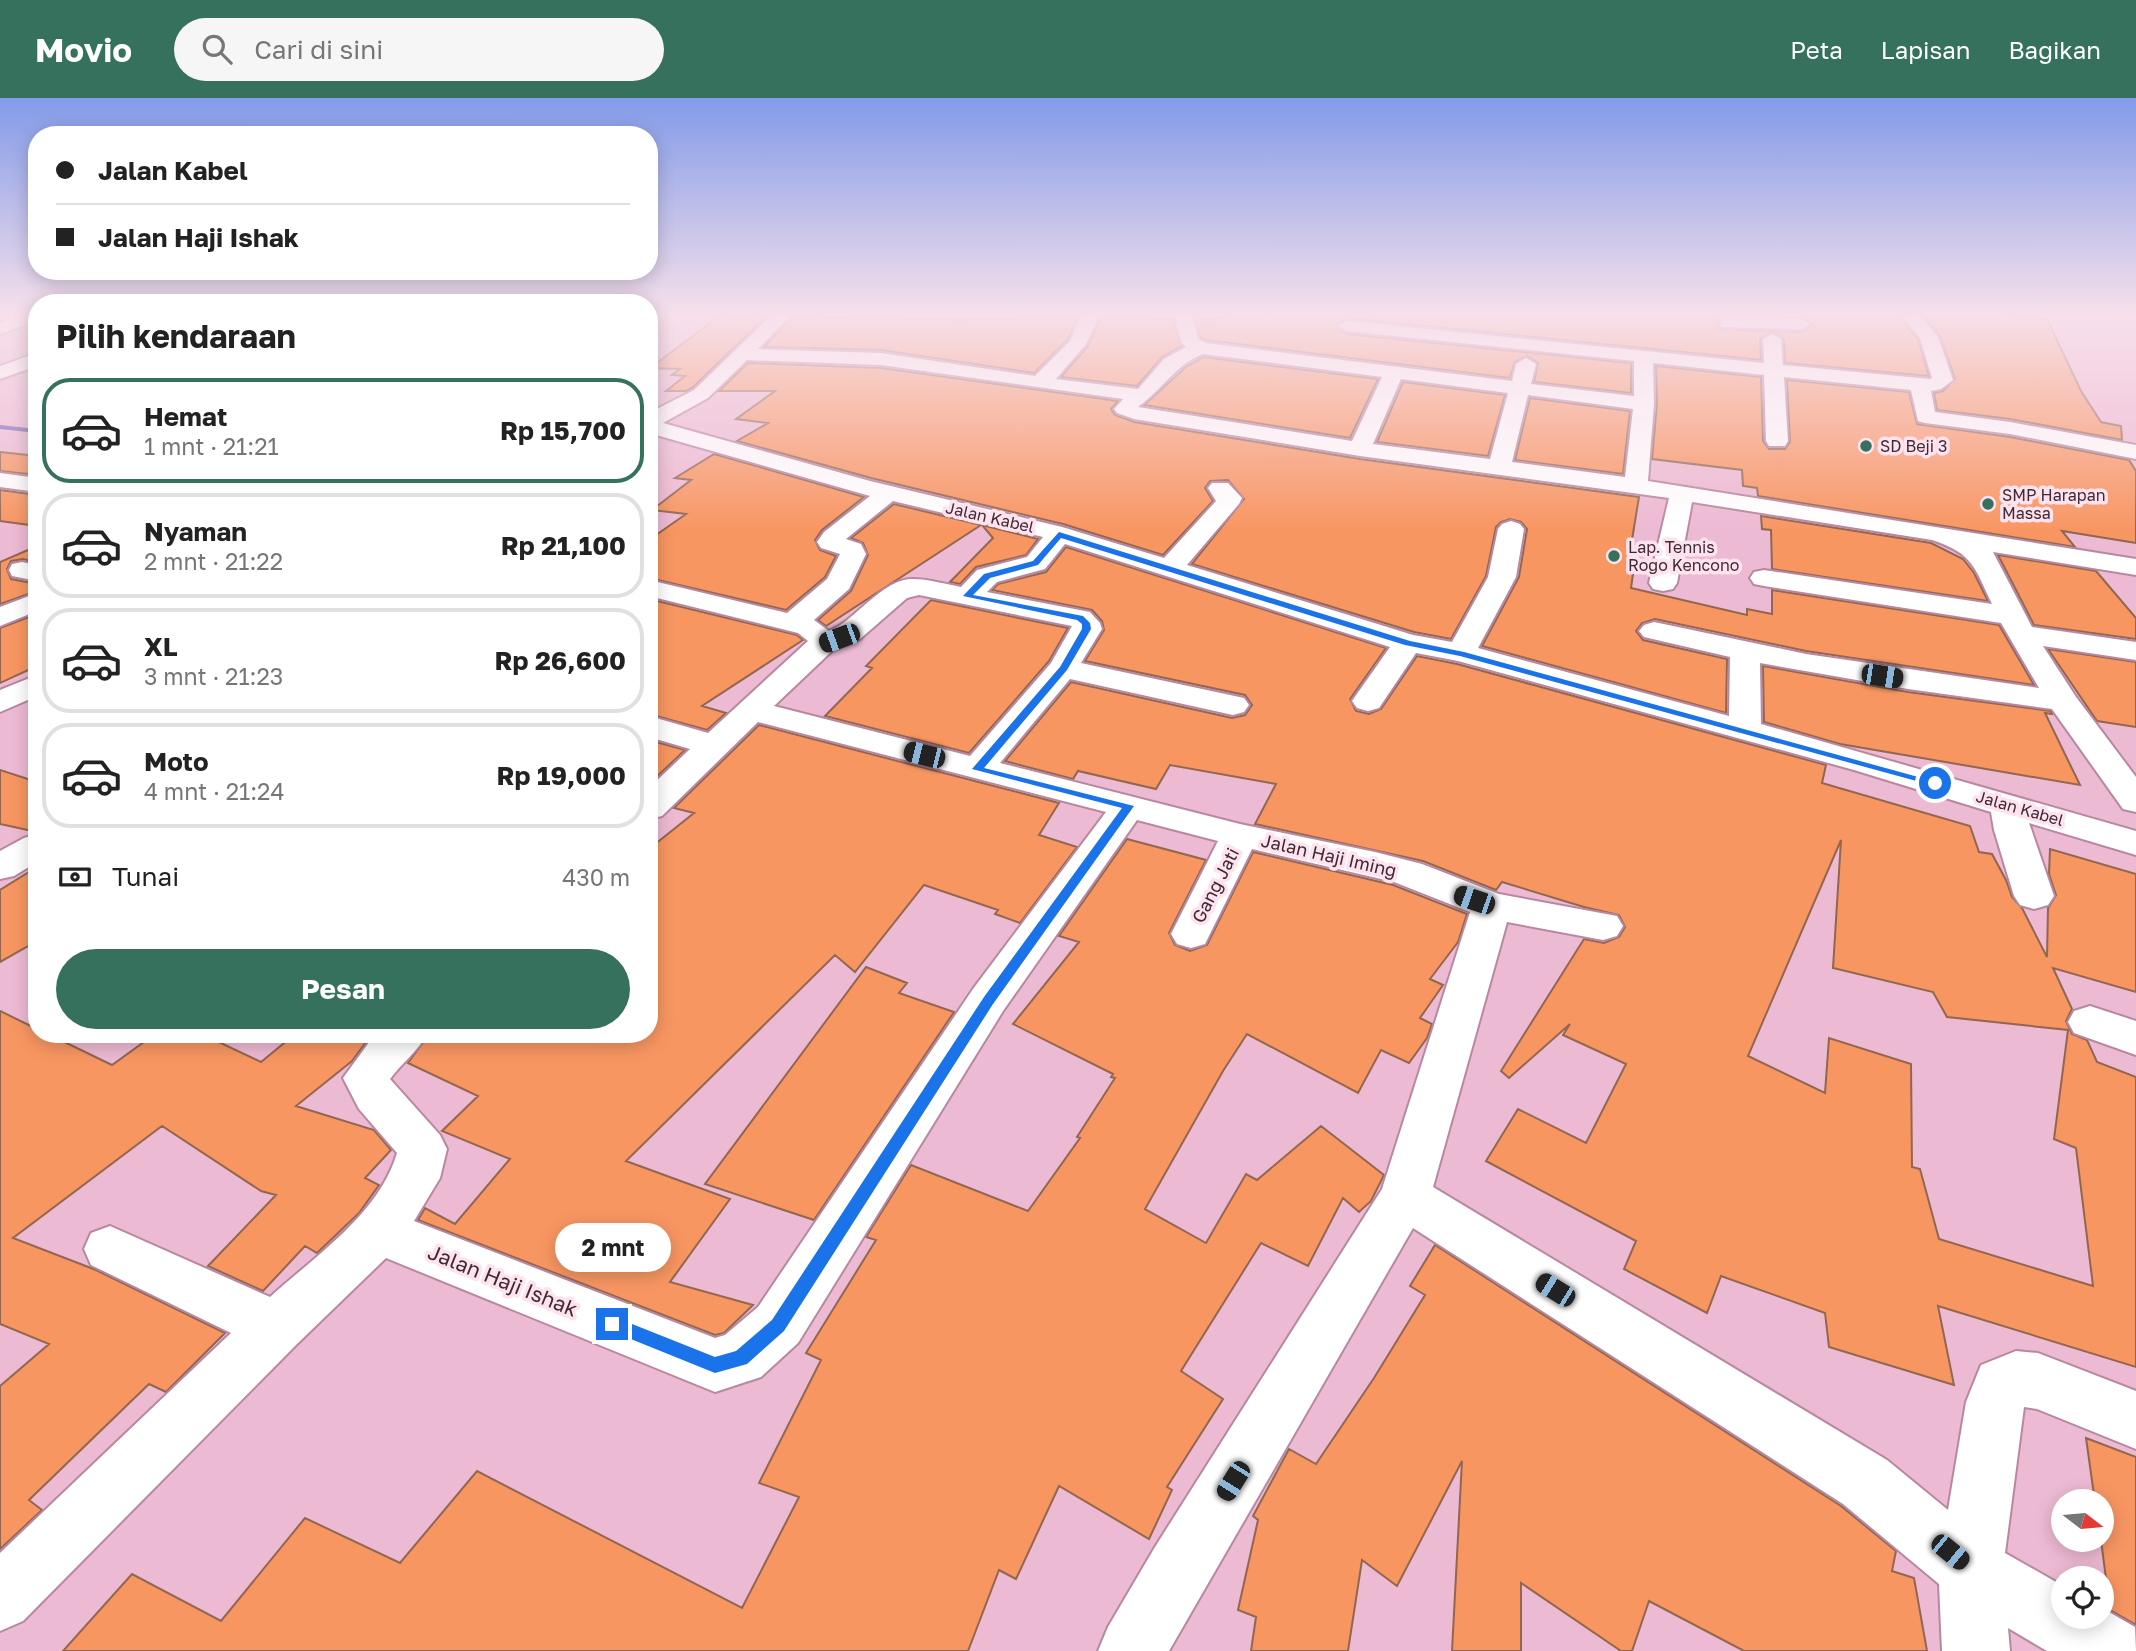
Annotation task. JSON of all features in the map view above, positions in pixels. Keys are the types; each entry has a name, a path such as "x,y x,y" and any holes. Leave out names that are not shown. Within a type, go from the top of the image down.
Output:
{"street":[{"path":"658,419 693,401 708,386"},
{"path":"1068,386 1139,395"},
{"path":"1152,386 1139,395 1126,411 1360,449 1682,493 1991,546 2136,567"},
{"path":"1360,449 1388,386"},
{"path":"1500,386 1644,404"},
{"path":"1636,486 1644,386"},
{"path":"1775,386 1777,441"},
{"path":"1920,386 1926,417 2010,428 2136,452"},
{"path":"1499,468 1520,389"},
{"name":"Jalan Kabel","path":"658,427 888,493 1059,535 1408,643 1461,653 1745,730 2136,843"},
{"path":"0,480 28,484"},
{"path":"1169,569 1227,504 1230,498 1220,488"},
{"path":"658,800 751,710 807,634 839,583 853,554 852,550 830,542 833,537 888,493"},
{"path":"1663,583 1682,493"},
{"path":"1461,653 1502,578 1511,529"},
{"path":"968,596 987,576 1035,563 1059,535"},
{"path":"1950,537 1964,542 1983,557 2017,625 2062,701 2136,801"},
{"path":"1764,578 2017,625 2136,651"},
{"path":"658,591 807,634 850,633 903,588 919,587 1080,618 1086,623 1087,629 1063,668 977,769"},
{"path":"0,617 28,605"},
{"path":"1654,631 1745,653 1935,684 2062,701"},
{"path":"1368,701 1408,643"},
{"path":"1745,653 1745,730"},
{"path":"1063,668 1233,705"},
{"path":"0,702 28,688"},
{"name":"Jalan Haji Iming","path":"751,710 1240,835 1408,873 1492,906 1603,926"},
{"path":"658,729 715,746"},
{"path":"2008,805 2012,830 2034,896"},
{"name":"Jalan Haji Ishak","path":"379,1231 715,1365 741,1358 778,1325 988,1000 1129,806"},
{"name":"Gang Jati","path":"1191,934 1240,835"},
{"path":"0,867 28,851"},
{"path":"1132,1651 1178,1570 1405,1196 1492,906"},
{"path":"2090,1022 2136,1038"},
{"path":"0,1598 276,1327 379,1231 415,1178 423,1149 376,1096 366,1078 395,1043"},
{"path":"1405,1196 1865,1482 1971,1569 2111,1651"},
{"path":"110,1249 276,1327"},
{"path":"1976,1651 1971,1569 1995,1402 2001,1385 2016,1379 2038,1381 2136,1420"}],"building":[{"path":"672,386 694,386 686,391 666,391"},
{"path":"724,386 1014,386 1118,401 1111,409 1115,415 1134,422 1360,459 1639,497 1630,552 1636,553 1631,588 1747,615 1747,609 1772,614 1772,590 1999,625 2034,685 1806,651 1655,619 1642,623 1636,631 1643,640 1727,659 1726,713 1482,646 1519,577 1527,529 1521,522 1510,519 1496,527 1486,576 1451,639 1414,632 1192,564 1244,499 1228,480 1210,481 1205,488 1213,501 1163,555 1063,524 871,478 737,441 768,423 736,419 775,391 719,391"},
{"path":"1164,386 1374,386 1350,438 1144,405"},
{"path":"1401,386 1438,386 1505,395 1488,456 1377,442"},
{"path":"1573,386 1631,386 1631,393"},
{"path":"1657,386 1761,386 1763,441 1769,449 1785,449 1790,442 1787,386 1853,386 1909,392 1917,424 2010,437 2129,460 2136,471 2136,543 2062,531 2075,547 1758,496 1757,488 1743,486 1742,470 1652,459"},
{"path":"1948,386 2079,386 2101,422 2121,426 2122,440 2010,419 1937,410 1934,393 1943,391"},
{"path":"1530,398 1630,411 1623,474 1515,460"},
{"path":"0,452 28,455 28,474 0,471"},
{"path":"714,454 864,497 822,530 815,540 820,550 836,556 825,577 786,610 658,580 658,534 686,514 658,511 658,505 691,480 675,478"},
{"path":"0,490 28,494 28,525 0,521"},
{"path":"894,504 981,525 826,626 818,620 851,591 868,555 863,543 851,538"},
{"path":"1761,516 1931,543 1963,559 1974,573 1988,601 1772,569 1771,530 1762,529"},
{"path":"982,525 1038,539 1026,555 976,567 960,584 950,582 993,538"},
{"path":"1066,547 1386,648 1350,699 1356,711 1369,714 1381,709 1417,656 1457,664 1826,765 1822,783 1970,826 1979,852 1992,854 2012,897 2022,908 2047,957 2048,908 2056,895 2049,874 2050,849 2136,874 2136,992 2053,968 2072,1009 2066,1021 2072,1034 2087,1040 2097,1062 2136,1077 2136,1367 1938,1306 1954,1385 1829,1347 1825,1313 1721,1276 1707,1313 1624,1269 1636,1241 1486,1161 1518,1109 1586,1143 1626,1064 1563,1035 1570,1024 1509,1078 1501,1071 1584,939 1604,943 1619,937 1625,927 1619,915 1502,882 1496,890 1423,861 1255,824 1276,784 1170,765 1156,789 1078,771 1073,779 1005,761 1071,682 1232,718 1245,715 1252,705 1245,695 1085,661 1104,630 1102,621 1092,610 992,590 998,584 1046,572","holes":["1841,840 1833,968 1933,992 1947,1017 2068,1030 2054,1139 2076,1148 2093,1286 1939,1239 1920,1169 1912,1167 1911,1064 1829,1038 1825,1093 1748,1056"]},
{"path":"28,550 28,560 11,561 7,569 11,579 28,582 28,594 0,604 0,562"},
{"path":"1998,555 2096,571 2136,618 2136,639 2034,625"},
{"path":"931,600 1068,628 1049,661 969,753 825,716 872,668 866,666"},
{"path":"658,601 797,635 803,640 702,706 726,713 707,730 658,716"},
{"path":"28,617 28,670 0,683 0,628"},
{"path":"2048,649 2136,662 2136,727 2097,721"},
{"path":"1763,666 1908,692 2051,711 2052,714 2045,713 2080,785 1840,744 1764,722"},
{"path":"759,725 1059,803 1039,835 1077,847 1020,923 995,914 998,910 924,885 855,972 835,955 626,1161 730,1199 670,1282 753,1305 724,1333 715,1335 418,1220 425,1208 455,1224 510,1159 442,1131 478,1096 408,1063 422,1043 658,1043 658,842 694,813 674,808"},
{"path":"658,742 685,750 658,776"},
{"path":"0,770 28,779 28,830 0,824"},
{"path":"1127,839 1206,860 1169,933 1175,945 1190,951 1207,945 1253,852 1393,885 1467,914 1458,942 1430,979 1443,985 1420,1018 1432,1024 1427,1038 1409,1063 1381,1050 1358,1093 1247,1034 1223,1071 1145,1209 1206,1243 1246,1174 1257,1180 1321,1126 1384,1175 1371,1201 1359,1212 1343,1198 1308,1266 1261,1243 1181,1371 1223,1399 1167,1487 1172,1490 1149,1539 1059,1486 1016,1579 999,1570 968,1651 63,1651 132,1574 221,1621 305,1518 400,1563 477,1471 742,1608 799,1497 759,1483 821,1360 806,1353 876,1240 866,1237 911,1165 1028,1211 1080,1138 1077,1137 1115,1078 1111,1077 1113,1074 1013,1024 1079,942 1059,936"},
{"path":"28,873 28,946 0,962 0,890"},
{"path":"866,967 907,983 899,993 954,1012 814,1220 705,1184"},
{"path":"0,1011 28,1025 28,1043 67,1043 112,1065 143,1043 221,1043 261,1062 284,1043 365,1043 352,1061 296,1106 374,1130 391,1150 365,1178 379,1185 359,1213 317,1253 305,1246 263,1291 208,1266 276,1195 261,1191 162,1126 13,1238 96,1270 225,1333 166,1392 149,1384 29,1500 42,1510 0,1549 0,1386 49,1344 0,1324"},
{"path":"1435,1245 1841,1506 1896,1551 1892,1571 1914,1578 1927,1651 1744,1651 1649,1601 1632,1651 1621,1651 1521,1583 1521,1651 1452,1651 1462,1461 1397,1586 1362,1560 1348,1651 1251,1651 1256,1617 1238,1610 1258,1520 1253,1516 1289,1449 1316,1464 1374,1378 1425,1295 1410,1286"},
{"path":"2086,1438 2136,1457 2136,1625 2114,1612 2114,1566 2104,1566 2103,1552 2114,1552 2114,1489 2093,1489"}],"waterway":[{"path":"0,427 28,430"}],"place":[{"name":"SD Beji 3","path":"1866,446"},
{"name":"SMP Harapan Massa","path":"1988,504"},
{"name":"Lap. Tennis Rogo Kencono","path":"1614,556"}],"route":[{"path":"612,1324 715,1365 741,1358 778,1325 988,1000 1129,806 977,769 1063,668 1087,629 1086,623 1080,618 968,596 987,576 1035,563 1059,535 1408,643 1461,653 1935,783"}]}
